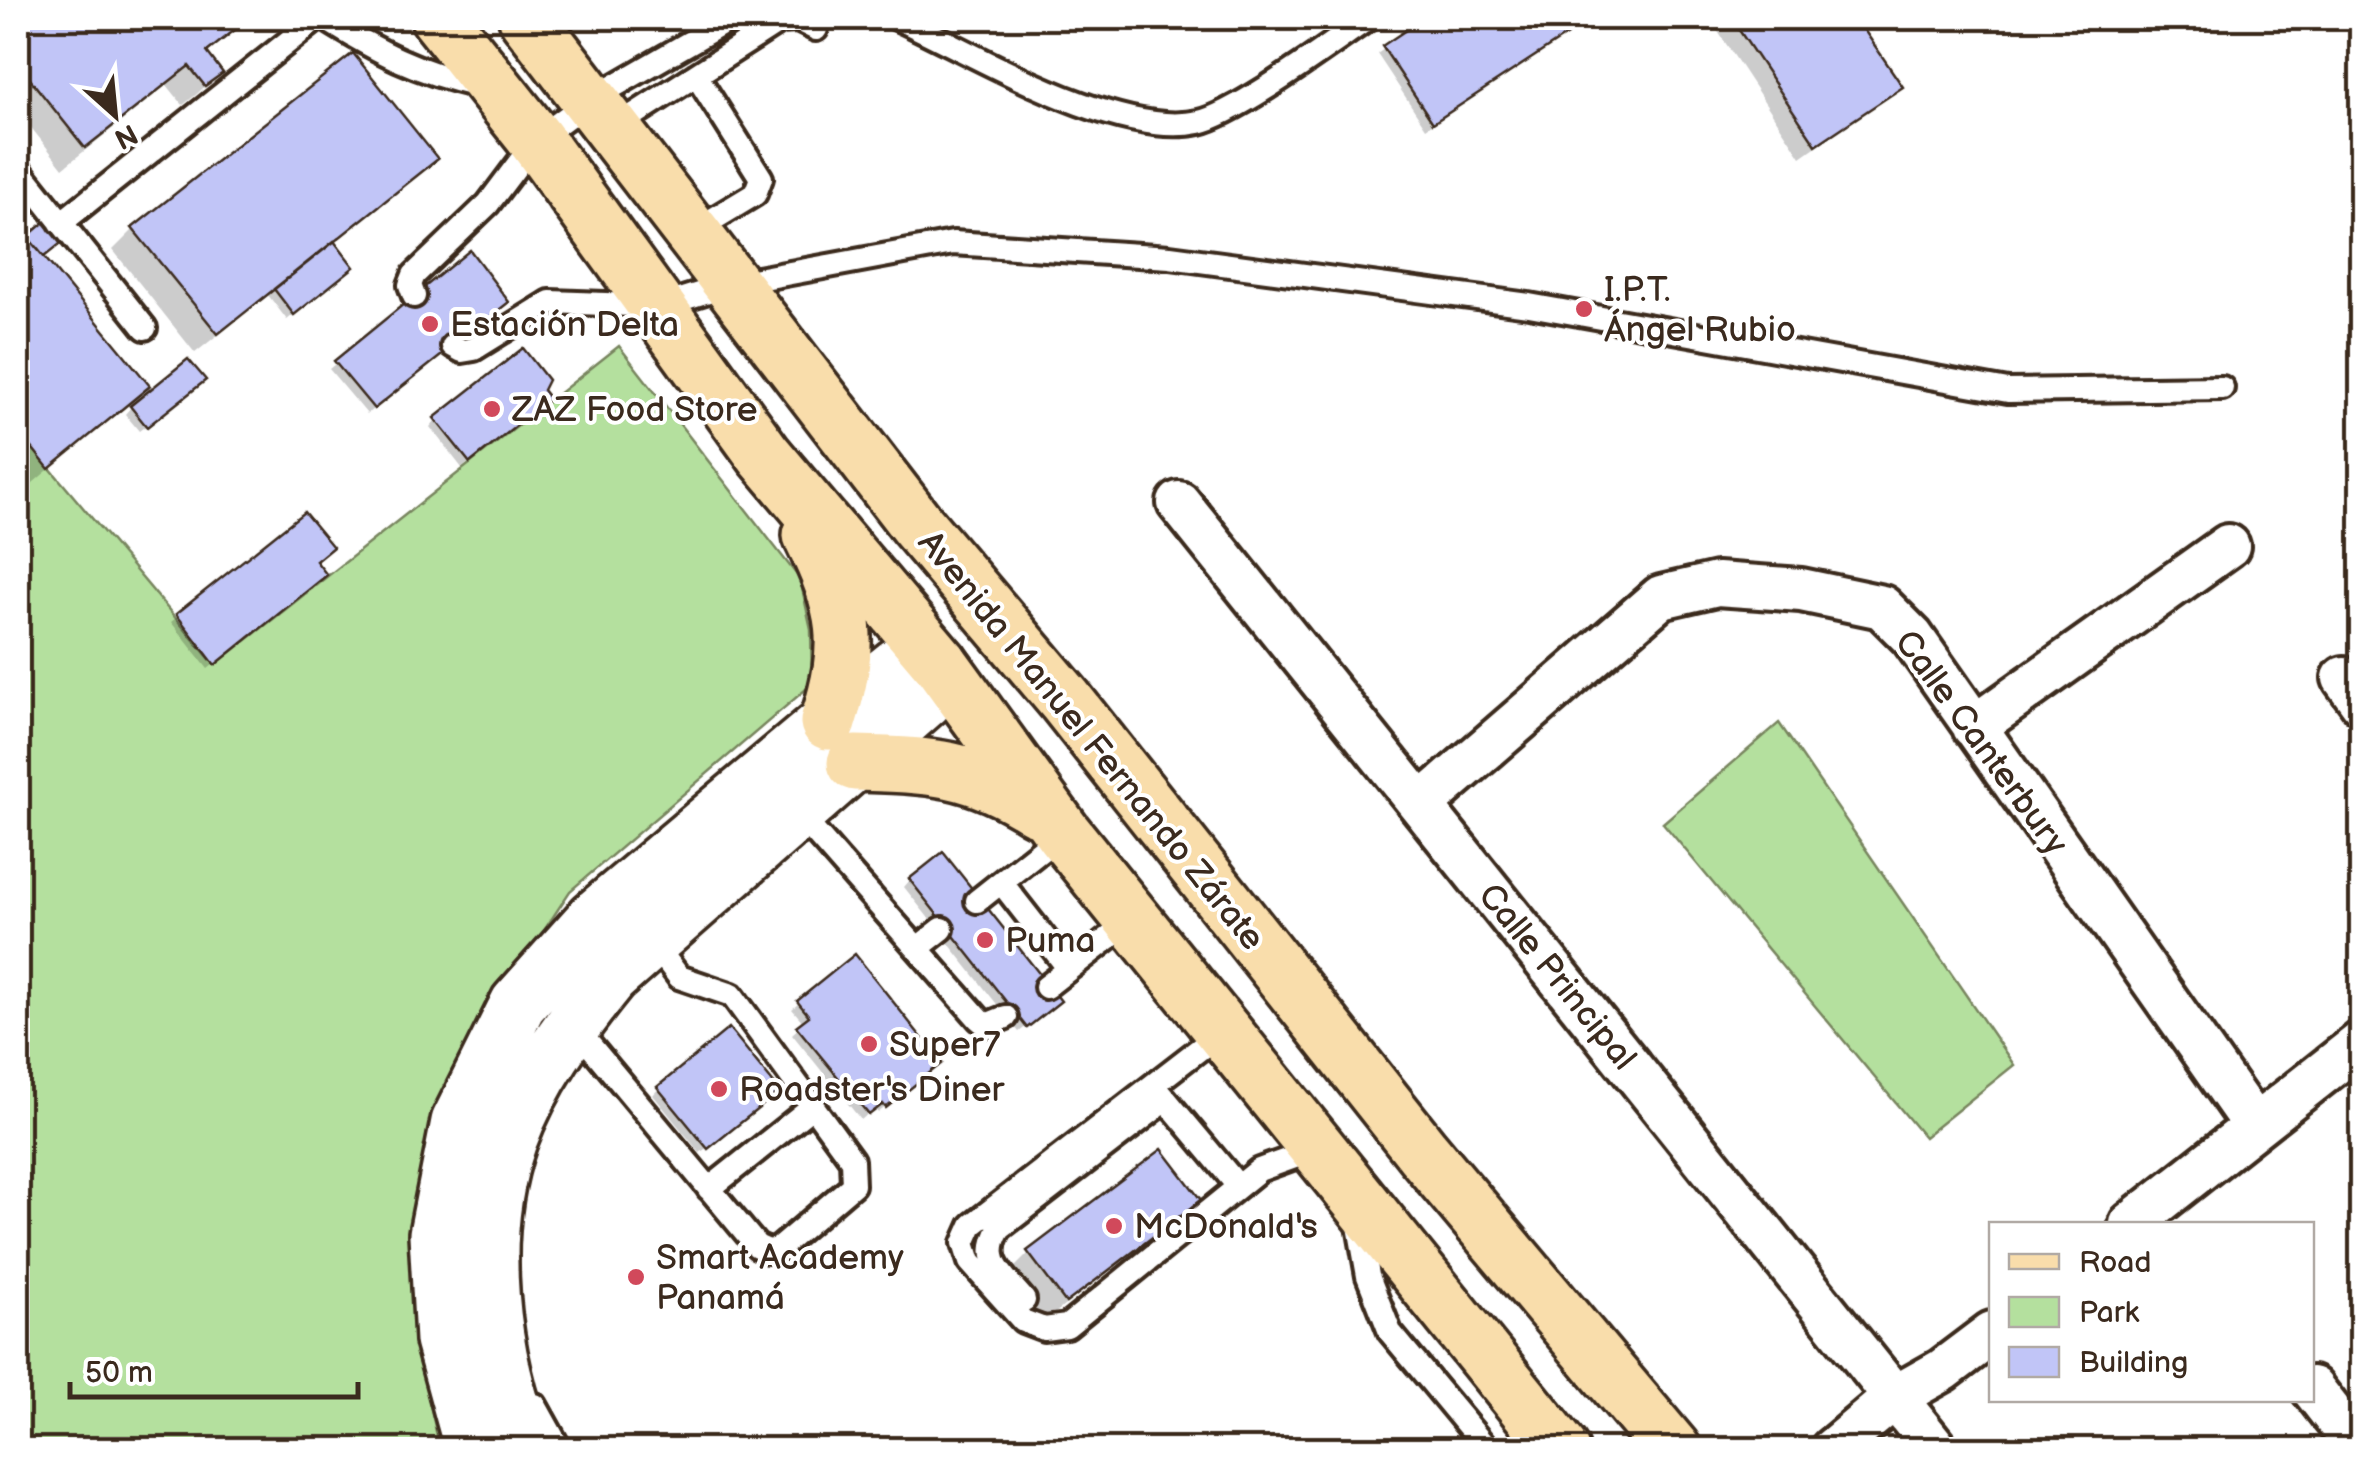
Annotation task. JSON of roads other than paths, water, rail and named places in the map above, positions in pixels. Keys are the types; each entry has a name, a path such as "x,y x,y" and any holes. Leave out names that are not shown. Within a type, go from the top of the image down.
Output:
{"main road":[{"name":"Avenida Manuel Fernando Zárate","path":"439,18 660,306 764,455 940,663 1057,826 1561,1450"},
{"name":"Avenida Manuel Fernando Zárate","path":"527,18 917,525 1065,700 1422,1151 1672,1450"},
{"path":"764,455 810,534 841,605 841,742 971,772 1057,826"},
{"path":"917,525 936,592 940,663 991,666 1065,700"},
{"path":"1443,1304 1512,1350 1598,1450"}],"street":[{"name":"Calle Principal","path":"1179,503 1914,1422"},
{"path":"1974,727 2228,546"},
{"name":"Calle Canterbury","path":"1421,805 1660,597 1717,584 1801,590 1882,608 1912,637 2254,1125"},
{"path":"527,1450 495,1334 490,1241 509,1142 572,1023 610,977 651,940 783,793 841,742 926,699 940,663"},
{"path":"473,1450 442,1340 437,1234 459,1122 518,1004 595,918 783,793"},
{"path":"2158,1217 2254,1125 2362,1042"},
{"path":"1873,1450 1914,1422 1943,1370 1989,1334"},
{"path":"2314,1391 2360,1450"},
{"path":"1832,1450 1914,1422"}],"lane":[{"path":"61,222 321,18 423,73 496,90"},
{"path":"601,114 732,18"},
{"path":"898,18 1102,113 1159,126 1202,121 1370,18"},
{"path":"414,296 410,285 414,276 488,204 536,140 696,75 780,21 798,20 816,29"},
{"path":"692,232 755,194 761,178 696,75"},
{"path":"18,168 145,328"},
{"path":"453,346 462,352 474,348 550,302 660,306 731,284 953,243 1170,257 1530,305 2008,391 2222,388"},
{"path":"783,793 986,1025 1006,1017"},
{"path":"977,901 1057,826"},
{"path":"1000,882 1069,969"},
{"path":"1046,987 1132,919"},
{"path":"919,947 942,928"},
{"path":"572,1023 757,1246 768,1251 778,1249 853,1185 852,1160 732,995 679,977 651,940"},
{"path":"1223,1031 1160,1093 1000,1228 990,1243 990,1260 1030,1308 1052,1318 1078,1317 1259,1170 1317,1149"},
{"path":"1160,1093 1238,1186"},
{"path":"709,1189 813,1106"},
{"path":"1353,1192 1368,1276 1382,1317 1488,1450"},
{"path":"495,1334 560,1450"}],"place":[{"name":"I.P.T. Ángel Rubio","path":"1584,309"},
{"name":"Estación Delta","path":"430,324"},
{"name":"ZAZ Food Store","path":"492,409"},
{"name":"Puma","path":"985,940"},
{"name":"Super7","path":"869,1044"},
{"name":"Roadster's Diner","path":"719,1089"},
{"name":"McDonald's","path":"1114,1226"},
{"name":"Smart Academy Panamá","path":"636,1277"}]}
